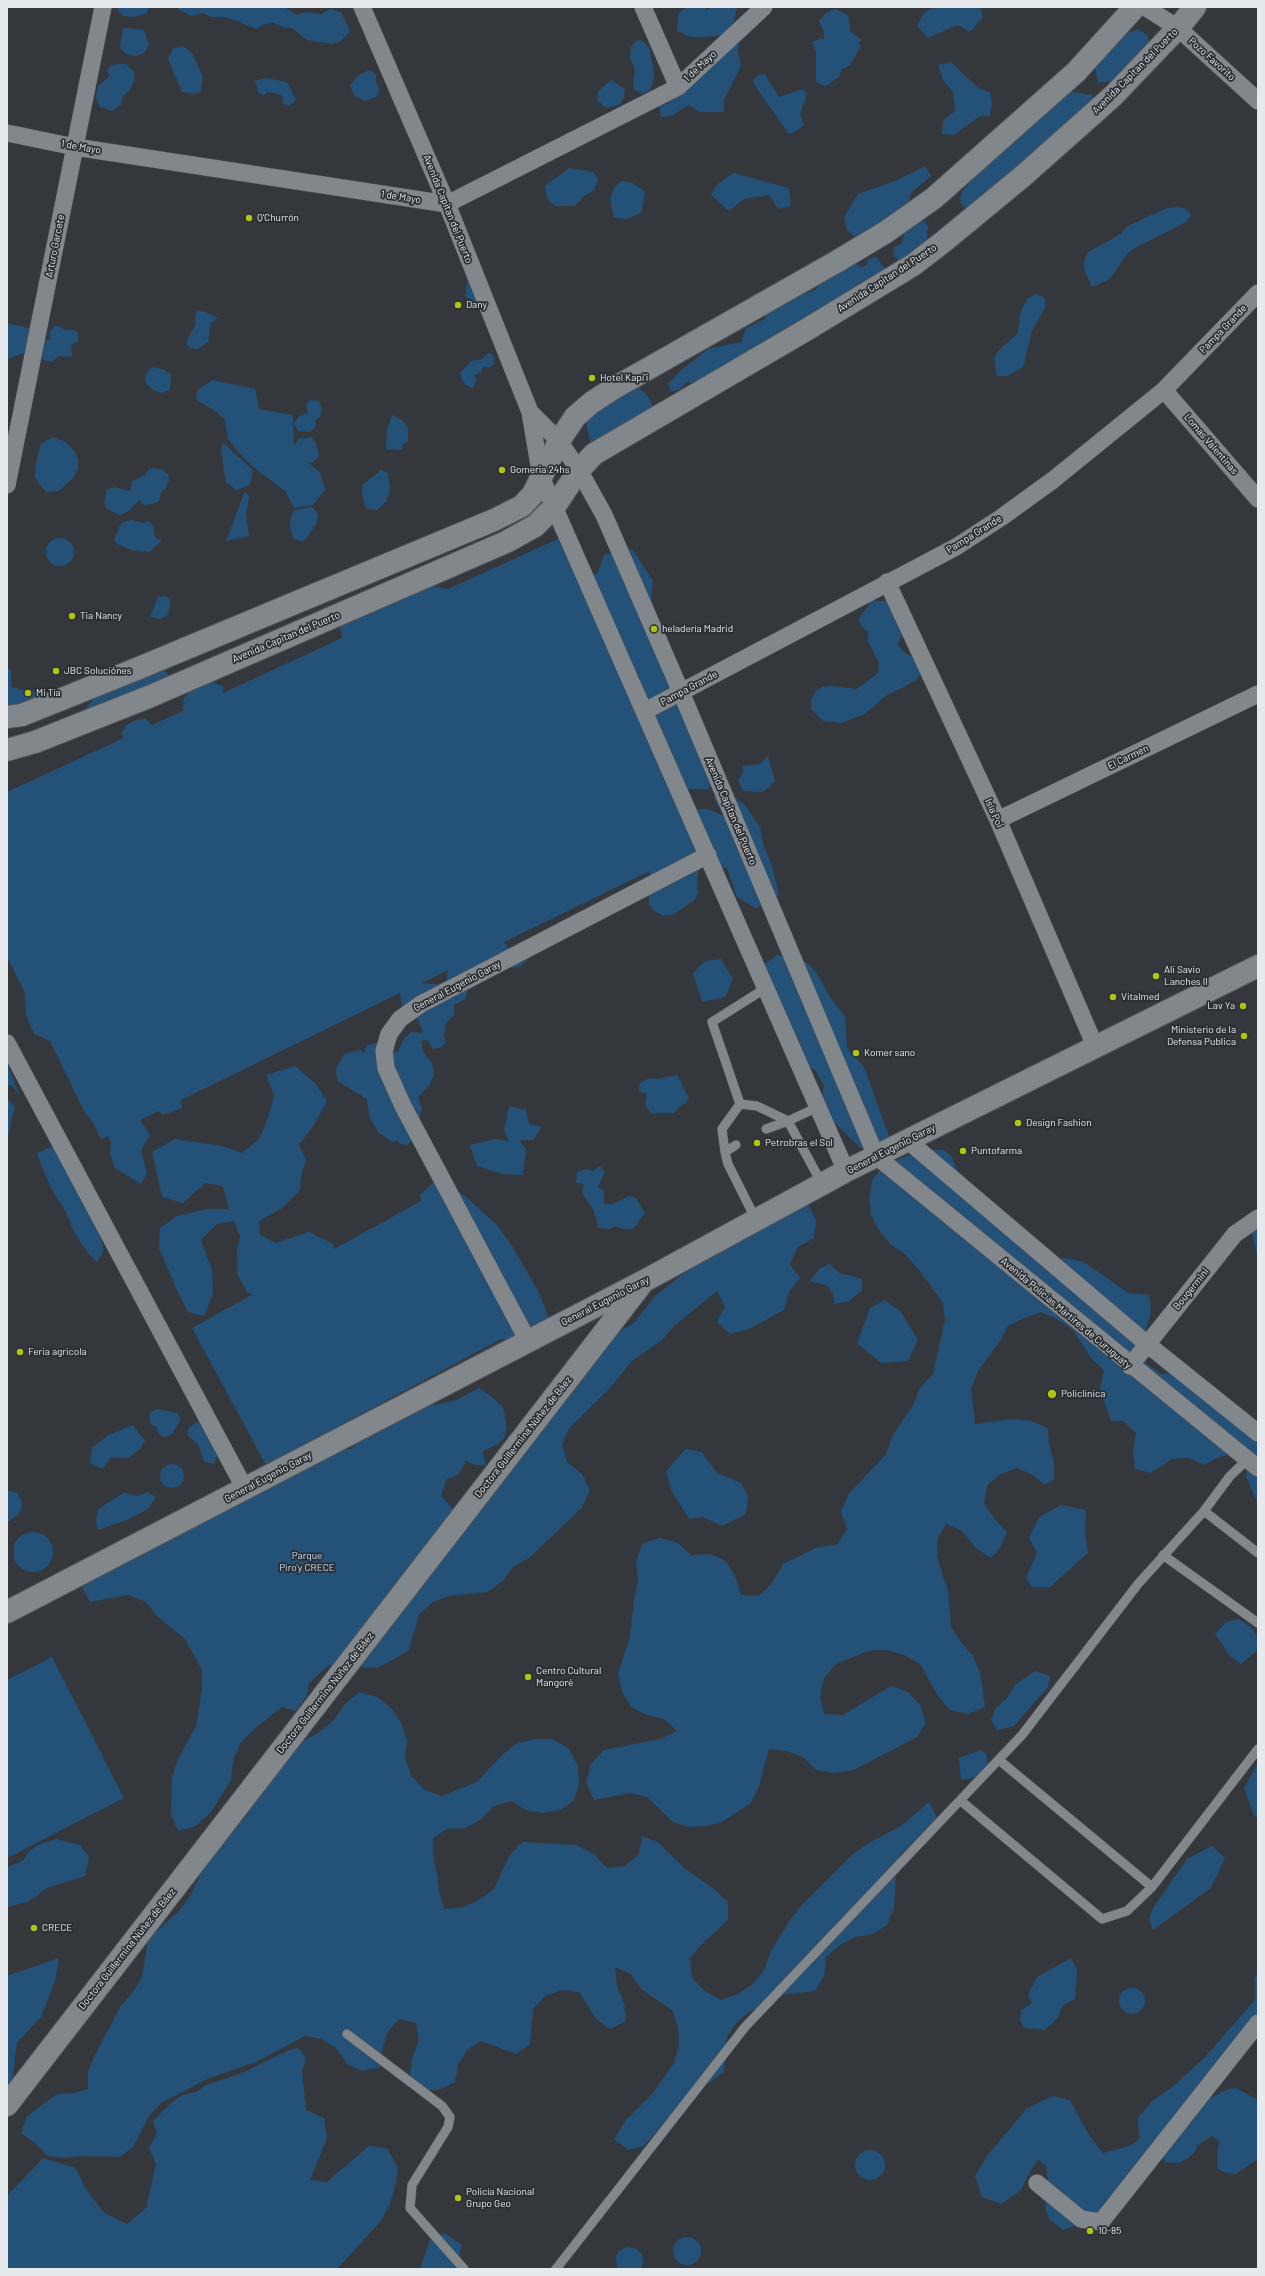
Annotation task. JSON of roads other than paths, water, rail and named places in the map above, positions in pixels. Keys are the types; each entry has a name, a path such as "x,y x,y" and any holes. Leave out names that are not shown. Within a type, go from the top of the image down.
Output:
{"street":[{"name":"Arturo Garcete","path":"7,486 103,7"},
{"name":"Avenida Capitan del Puerto","path":"362,7 448,204 530,412 542,477 846,1171"},
{"path":"643,7 678,87"},
{"name":"1 de Mayo","path":"7,133 75,147 448,204 678,87 764,7"},
{"path":"7,717 22,715 110,679 494,520 522,506 533,494 559,441 575,417 614,388 836,262 886,232 934,198 1076,72 1135,7"},
{"name":"Pozo Favorito","path":"1145,7 1178,28 1258,101"},
{"name":"Avenida Capitan del Puerto","path":"7,750 35,742 151,696 506,542 535,526 555,506 579,470 594,454 806,330 912,265 937,247 1023,176 1113,96 1178,28 1195,7"},
{"name":"Pampa Grande","path":"645,711 887,582 956,547 1002,517 1053,480 1164,390 1258,293"},
{"name":"Lomas Valentinas","path":"1164,390 1258,499"},
{"name":"Avenida Capitan del Puerto","path":"530,412 559,441 579,470 604,515 681,692 876,1156"},
{"name":"Isla Poi","path":"887,582 998,820 1095,1046"},
{"name":"El Carmen","path":"998,820 1258,694"},
{"name":"General Eugenio Garay","path":"528,1341 403,1106 386,1068 384,1051 389,1034 400,1019 421,1004 708,855"},
{"name":"General Eugenio Garay","path":"7,1612 644,1281 846,1171 1258,966"},
{"path":"7,1043 245,1489"},
{"path":"907,1140 1147,1344 1258,1433"},
{"name":"Avenida Policías Mártires de Curuguaty","path":"876,1156 1130,1366 1253,1464"},
{"name":"Bougermini","path":"1130,1366 1235,1234 1258,1218"},
{"name":"Doctora Guillermina Núñez de Báez","path":"7,2104 644,1281"},
{"path":"1037,2183 1081,2220 1101,2222 1258,2023"}],"lane":[{"path":"740,1104 712,1022 766,988"},
{"path":"740,1104 756,1106 788,1121 822,1184"},
{"path":"740,1104 722,1128 725,1152 728,1164 756,1220"},
{"path":"766,1129 788,1121 818,1107"},
{"path":"725,1152 736,1145"},
{"path":"556,2269 745,2027 1022,1736 1102,1632 1116,1611 1163,1555 1204,1511 1230,1476 1253,1464"},
{"path":"1204,1511 1258,1553"},
{"path":"1163,1555 1258,1622"},
{"path":"961,1801 1102,1919 1127,1912 1152,1887 1258,1749"},
{"path":"999,1760 1152,1887"},
{"path":"347,2034 442,2106 450,2117 448,2127 412,2186 410,2208 464,2269"}],"place":[{"name":"Q'Churrón","path":"249,218"},
{"name":"Dany","path":"458,305"},
{"name":"Hotel Kapi'i","path":"592,378"},
{"name":"Gomeria 24hs","path":"502,470"},
{"name":"Tia Nancy","path":"72,616"},
{"name":"heladería Madrid","path":"654,629"},
{"name":"JBC Soluciónes","path":"56,671"},
{"name":"Mi Tía","path":"28,693"},
{"name":"Ali Savio Lanches II","path":"1156,976"},
{"name":"Vitalmed","path":"1113,997"},
{"name":"Lav Ya","path":"1243,1006"},
{"name":"Ministerio de la Defensa Publica","path":"1244,1036"},
{"name":"Komer sano","path":"856,1053"},
{"name":"Design Fashion","path":"1018,1123"},
{"name":"Petrobras el Sol","path":"757,1143"},
{"name":"Puntofarma","path":"963,1151"},
{"name":"Feria agricola","path":"20,1352"},
{"name":"Policlinica","path":"1052,1394"},
{"name":"Centro Cultural Mangoré","path":"528,1677"},
{"name":"CRECE","path":"34,1928"},
{"name":"Policía Nacional Grupo Geo","path":"458,2198"},
{"name":"10-85","path":"1090,2231"}],"park label":[{"name":"Parque Piro'y CRECE","path":"307,1562"}]}
